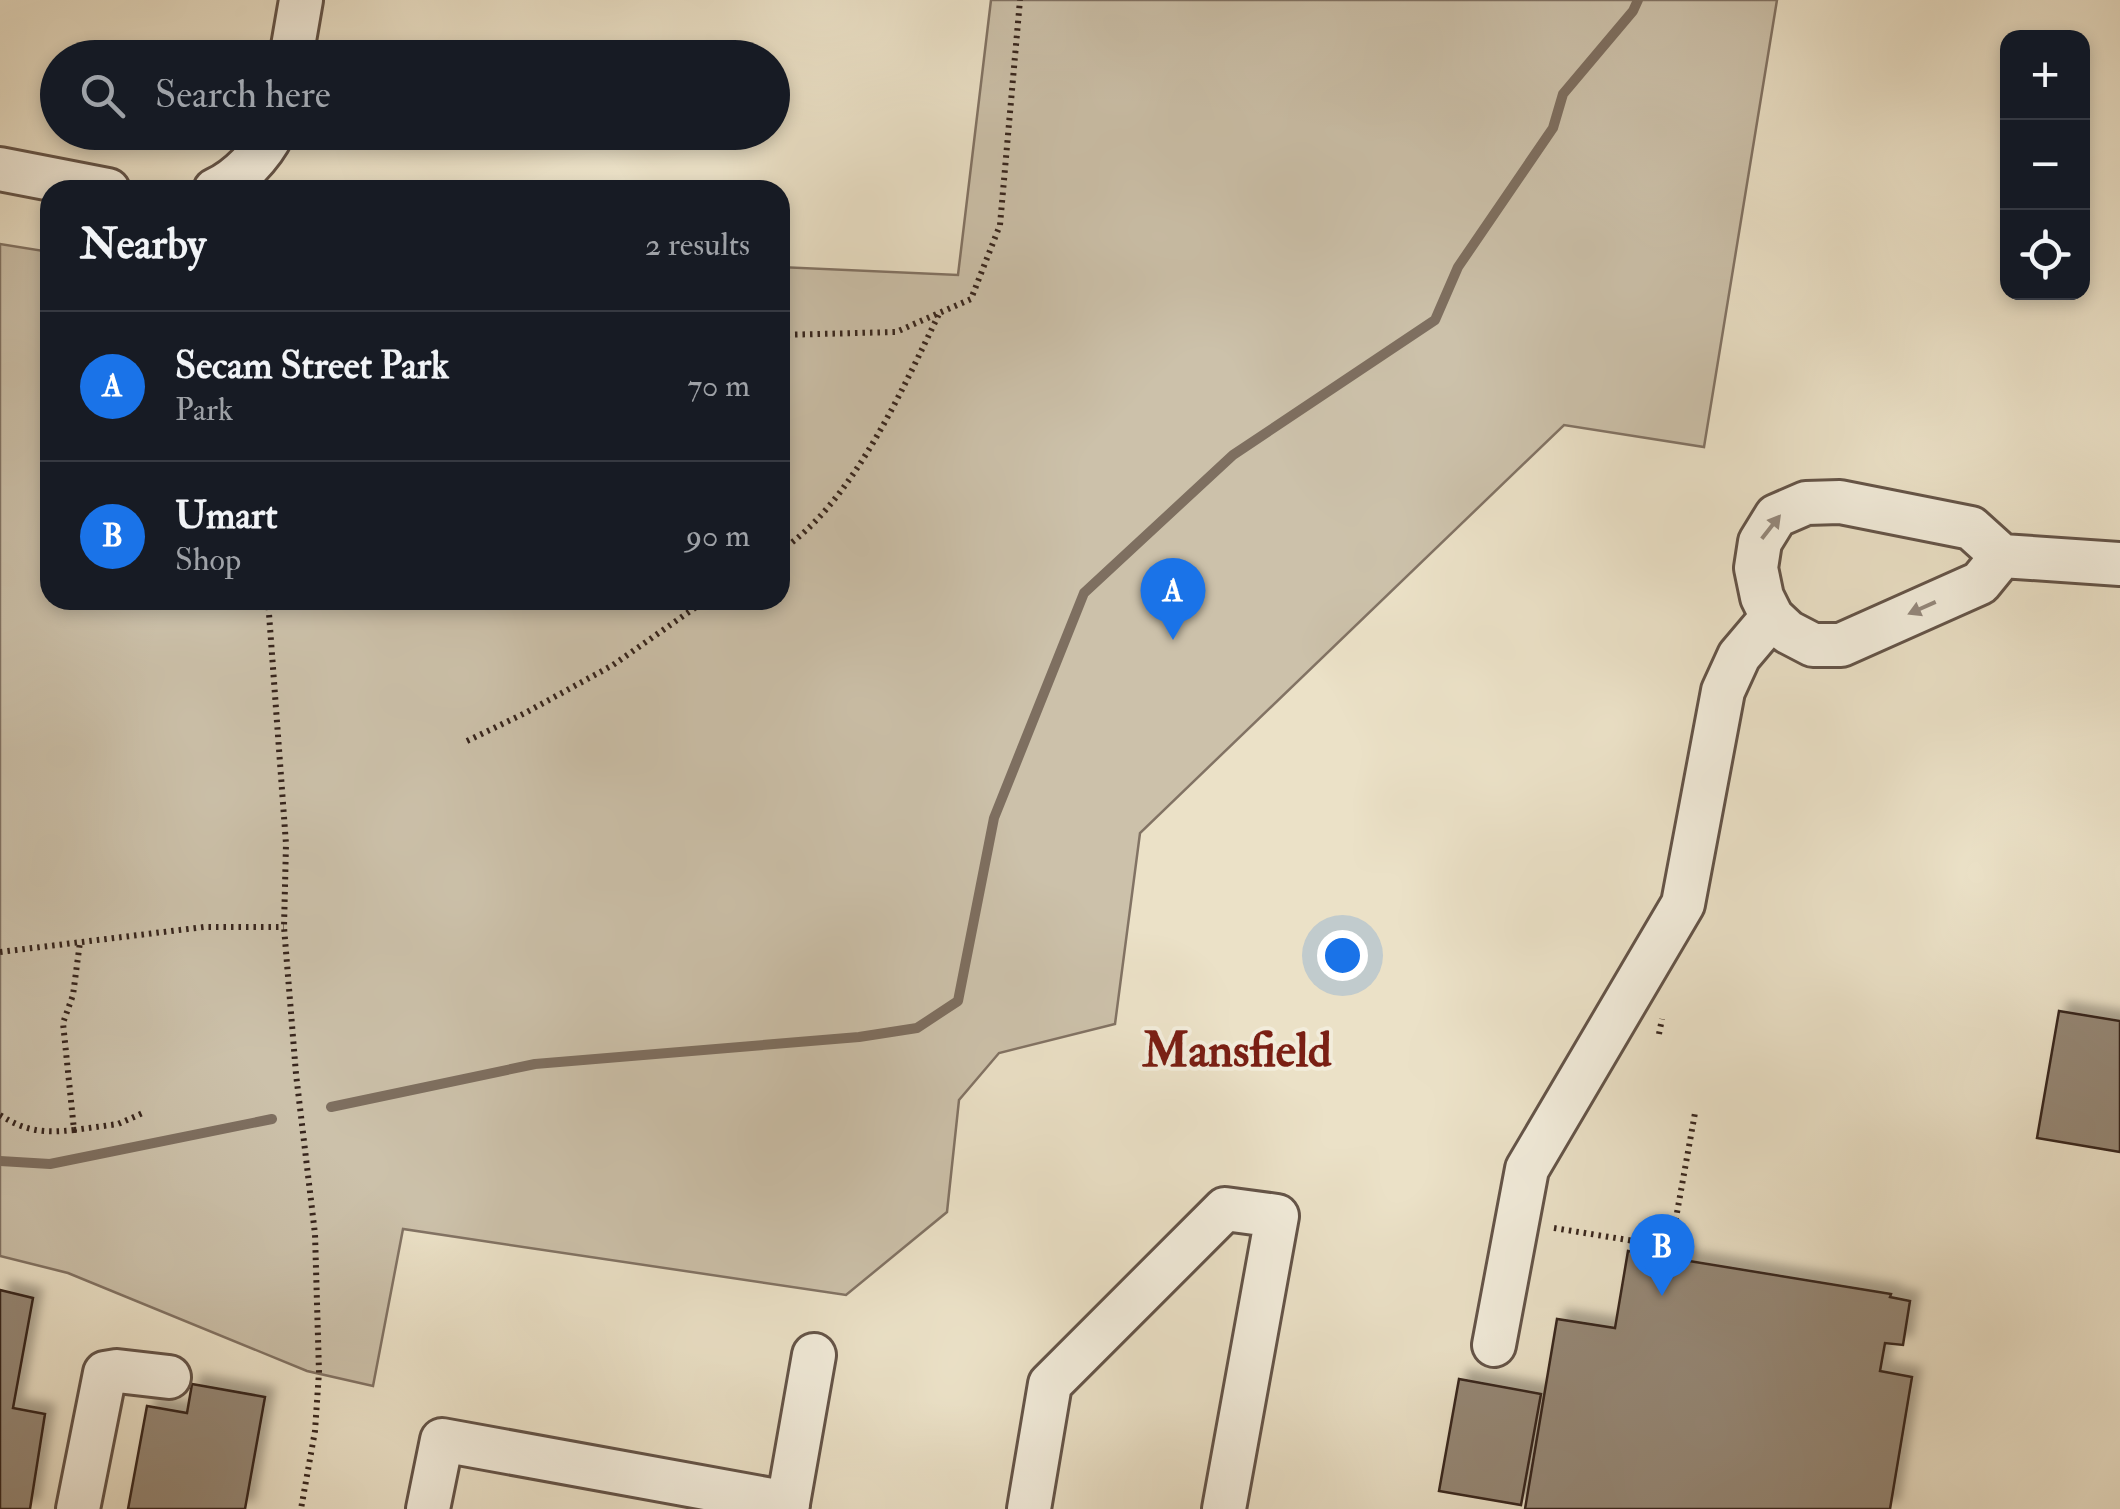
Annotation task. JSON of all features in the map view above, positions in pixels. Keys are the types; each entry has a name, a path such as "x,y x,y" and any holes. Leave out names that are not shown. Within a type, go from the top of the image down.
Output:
{"street":[{"path":"294,40 300,0"},
{"path":"234,180 262,150"},
{"path":"0,169 57,180"},
{"path":"2002,556 1980,583 1841,644 1814,644 1788,632 1772,617 1762,597 1756,568 1760,542 1776,516 1806,503 1840,502 1971,528 2002,556 2120,564"},
{"path":"1494,1345 1527,1169 1683,904 1723,690 1740,656 1772,617"},
{"path":"1029,1509 1050,1384 1225,1209 1277,1216 1224,1509"},
{"path":"428,1509 442,1440 787,1506 814,1356"},
{"path":"78,1509 105,1373 169,1377"}],"path":[{"path":"790,335 896,332 971,299 1000,225 1020,0"},
{"path":"790,545 846,485 940,313"},
{"path":"269,610 286,844 284,927 315,1234 319,1372 314,1432 300,1509"},
{"path":"467,740 525,714 612,665 692,610"},
{"path":"0,952 204,927 284,927"},
{"path":"74,1130 63,1023 73,995 80,942"},
{"path":"0,1115 14,1125 42,1134 118,1124 145,1112"},
{"path":"1669,1257 1695,1113"},
{"path":"1516,1222 1671,1247"}],"shaded area":[{"path":"991,0 1777,0 1704,447 1564,425 1140,833 1115,1024 999,1053 959,1100 947,1212 846,1295 403,1229 373,1386 307,1371 68,1273 0,1256 0,244 40,250 40,610 790,610 790,267 958,275"}],"building":[{"path":"2059,1011 2120,1021 2120,1152 2037,1138"},
{"path":"1628,1251 1891,1294 1890,1297 1910,1301 1903,1345 1885,1343 1880,1371 1912,1377 1890,1509 1525,1509 1557,1319 1615,1328"},
{"path":"0,1290 33,1298 13,1408 45,1414 30,1509 0,1509"},
{"path":"1459,1379 1541,1394 1521,1505 1439,1491"},
{"path":"192,1384 265,1397 245,1509 128,1509 147,1406 187,1413"}],"waterway":[{"path":"331,1107 535,1064 859,1037 917,1028 958,1001 994,818 1084,593 1233,455 1435,320 1458,267 1553,128 1563,94 1638,0"},
{"path":"0,1161 50,1164 272,1119"}],"place":[{"name":"Secam Street Park","path":"1173,640"},
{"name":"Umart","path":"1662,1296"}],"district":[{"name":"Mansfield","path":"1237,1051"}]}
